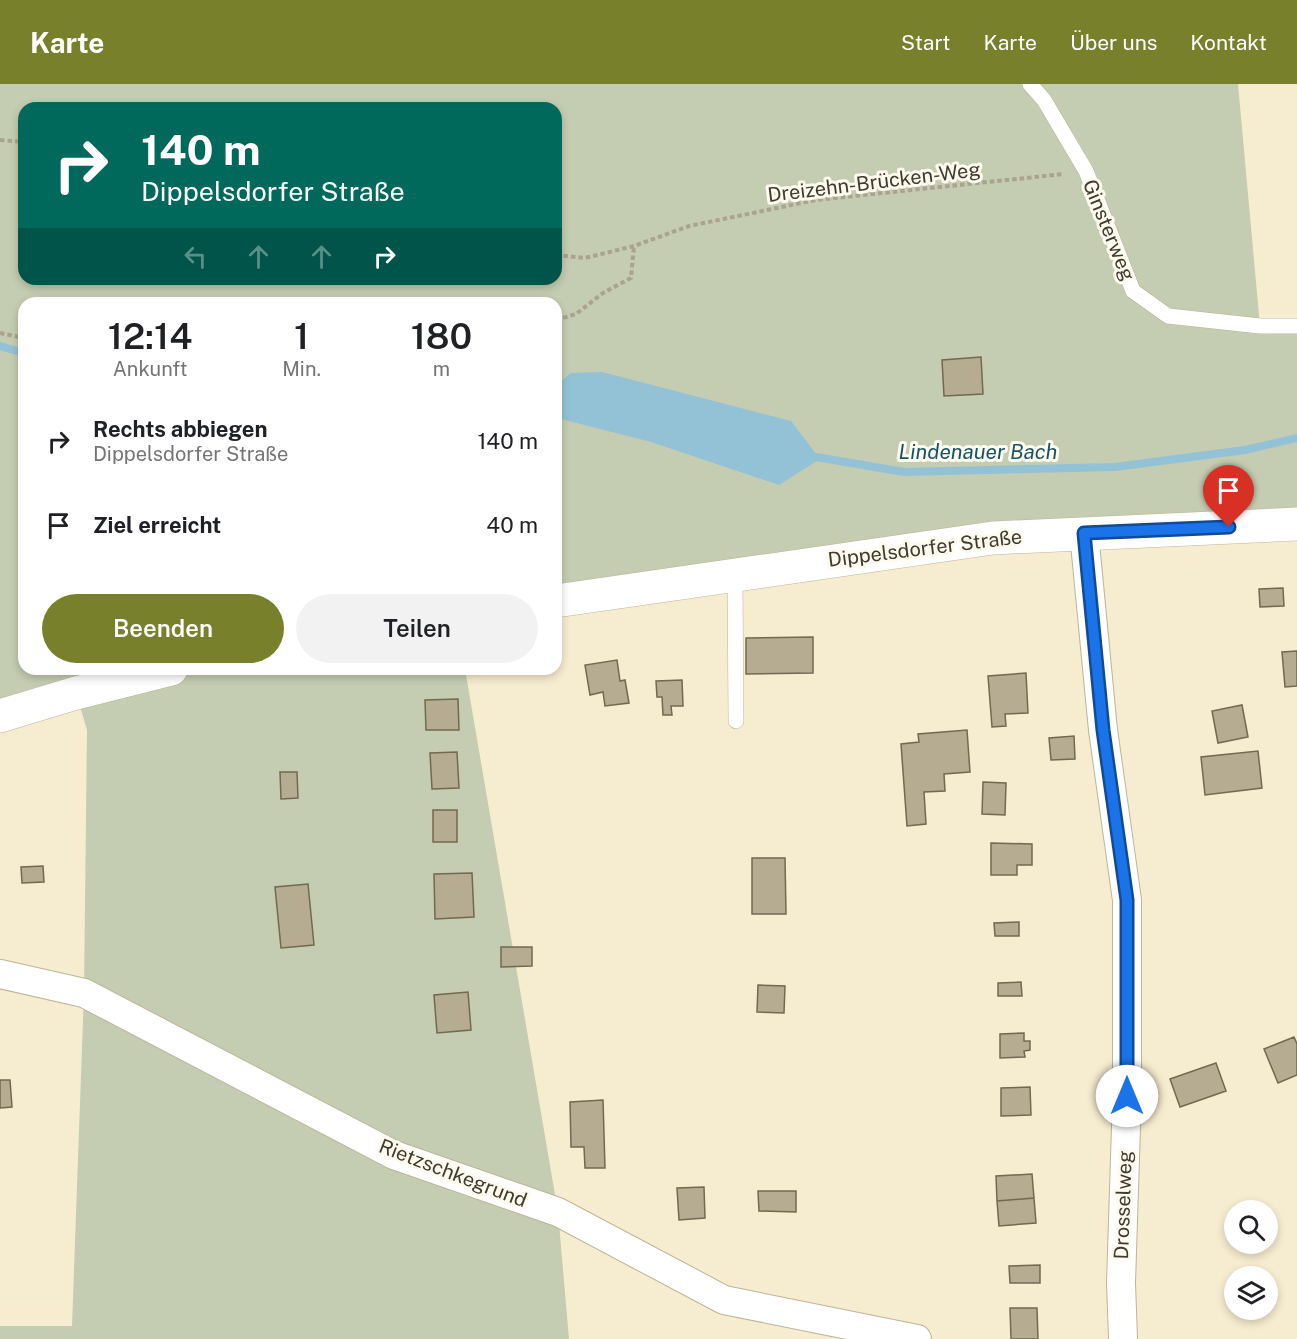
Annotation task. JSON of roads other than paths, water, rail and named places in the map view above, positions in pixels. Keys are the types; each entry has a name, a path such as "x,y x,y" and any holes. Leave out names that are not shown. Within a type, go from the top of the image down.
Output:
{"street":[{"name":"Dippelsdorfer Straße","path":"562,600 993,538 1297,524"},
{"name":"Drosselweg","path":"1084,533 1103,730 1127,900 1127,1096 1120,1283 1123,1339"},
{"path":"0,716 149,675"},
{"name":"Rietzschkegrund","path":"0,974 84,993 394,1155 558,1212 724,1300 917,1339"}],"lane":[{"name":"Ginsterweg","path":"1030,84 1044,100 1086,171 1133,291 1168,316 1260,326 1297,326"},
{"path":"735,574 736,721"}],"water":[{"path":"602,372 791,421 820,459 779,485 651,442 562,419 562,381 571,373"}],"waterway":[{"name":"Lindenauer Bach","path":"0,346 18,351"},
{"name":"Lindenauer Bach","path":"810,456 904,472 1115,467 1245,450 1297,438"}]}
